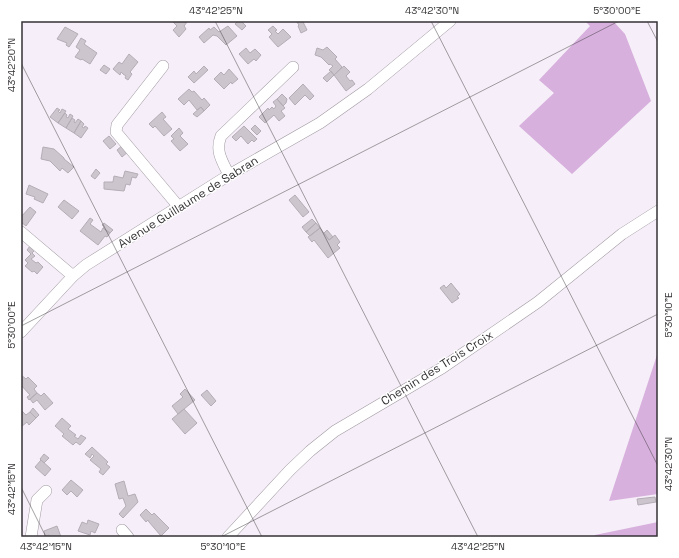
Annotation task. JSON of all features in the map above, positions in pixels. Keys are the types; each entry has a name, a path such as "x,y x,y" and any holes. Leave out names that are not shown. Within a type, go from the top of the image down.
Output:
{"street":[{"name":"Avenue Guillaume de Sabran","path":"21,332 72,276 86,265 229,175 320,122 368,89 450,21"},
{"path":"163,66 117,125 116,132 179,207"},
{"path":"229,175 220,159 218,152 218,143 221,136 293,67"},
{"name":"Chemin des Trois Croix","path":"228,537 310,450 335,432 448,364 538,302 622,234 658,211"},
{"path":"21,232 72,276"},
{"path":"31,537 37,500 46,491"}],"shaded area":[{"path":"585,21 613,21 625,34 651,101 572,174 519,126 554,93 539,80 590,26"},
{"path":"658,352 658,494 609,501"},
{"path":"658,522 658,537 594,537 595,535"}],"building":[{"path":"172,21 187,22 184,26 186,29 179,37 173,30 177,26"},
{"path":"238,21 241,21 246,26 242,30 235,24"},
{"path":"296,21 305,21 303,22 307,30 301,33 298,26 299,25"},
{"path":"228,26 237,36 226,45 217,36 213,35 204,43 199,37 209,28 210,30 214,27 219,32"},
{"path":"273,26 277,30 275,31 278,34 283,29 291,37 278,47 269,37 272,34 268,30"},
{"path":"65,27 78,34 69,47 66,45 67,43 57,39"},
{"path":"81,38 86,41 84,44 97,53 90,64 75,57 80,50 76,47"},
{"path":"327,47 337,57 335,59 342,67 334,75 329,70 333,66 330,64 329,65 321,57 315,55 317,48 323,50"},
{"path":"246,48 250,53 255,49 261,55 256,61 254,59 248,64 239,54"},
{"path":"129,54 138,62 130,72 132,74 128,80 121,72 120,75 113,69 119,62 122,64"},
{"path":"104,65 110,69 106,74 100,70"},
{"path":"204,66 208,70 194,83 188,77 194,71 196,74"},
{"path":"344,66 350,72 346,76 355,84 346,91 334,75"},
{"path":"229,69 238,79 232,84 231,82 224,89 214,79 221,72 224,75"},
{"path":"331,71 334,75 327,82 323,78"},
{"path":"303,84 314,96 310,100 305,95 295,105 289,98"},
{"path":"189,89 192,92 194,91 202,100 204,98 210,105 204,111 201,107 197,110 189,100 184,105 178,99"},
{"path":"282,94 287,99 283,106 277,99"},
{"path":"277,99 285,108 281,111 285,116 279,121 274,115 265,123 259,117 268,108 269,110 272,107 274,109 276,106 273,102"},
{"path":"201,107 204,111 197,117 193,114"},
{"path":"57,108 60,110 58,111 60,113 62,109 66,111 58,123 50,117"},
{"path":"162,112 166,117 163,119 172,129 164,136 155,126 153,128 149,124"},
{"path":"65,113 67,115 66,117 68,118 70,114 73,116 66,128 58,123"},
{"path":"72,118 75,120 75,123 78,119 81,121 74,133 66,128"},
{"path":"81,121 84,124 82,127 84,128 85,126 88,128 81,138 74,133"},
{"path":"255,125 261,131 257,135 251,129"},
{"path":"244,126 257,139 254,142 252,140 248,144 241,136 236,141 232,137"},
{"path":"179,128 183,133 180,136 188,144 180,151 171,141 174,139 171,136"},
{"path":"109,136 116,144 110,149 103,141"},
{"path":"123,145 129,151 122,157 117,150"},
{"path":"43,147 54,149 74,167 68,173 62,168 60,171 50,161 41,159"},
{"path":"96,169 100,173 95,179 91,176"},
{"path":"125,171 138,174 136,178 132,177 130,185 126,184 124,191 104,189 104,182 113,182 114,176 123,178"},
{"path":"29,185 48,194 43,203 34,199 35,197 26,194"},
{"path":"295,195 309,212 303,217 289,200"},
{"path":"64,200 79,211 72,219 58,207"},
{"path":"30,207 36,212 26,226 21,222 21,217"},
{"path":"90,218 93,220 90,224 101,232 103,228 110,233 107,237 105,236 98,245 80,231"},
{"path":"312,219 316,223 306,232 302,227"},
{"path":"104,223 113,230 110,233 103,228 104,227 102,225"},
{"path":"316,223 320,228 310,236 306,232"},
{"path":"320,228 329,240 335,235 340,242 337,245 340,248 328,258 314,240 312,242 308,237"},
{"path":"327,230 333,237 329,240 324,233"},
{"path":"30,246 35,250 32,253 35,256 31,259 36,263 38,262 43,267 37,274 25,266 28,263 25,260 31,254 27,250"},
{"path":"451,283 460,294 457,297 459,298 452,303 440,288 444,285 446,288"},
{"path":"21,375 26,379 28,377 37,386 34,389 37,393 29,400 27,397 30,395 21,385"},
{"path":"185,389 195,400 178,414 172,406 183,397 180,394"},
{"path":"207,390 216,401 211,406 201,395"},
{"path":"37,393 41,396 44,393 53,403 45,410 37,400 33,403 30,399"},
{"path":"33,408 39,415 36,418 30,412"},
{"path":"184,409 197,423 185,434 172,419"},
{"path":"21,410 26,415 30,412 36,418 29,425 27,422 21,427"},
{"path":"62,418 71,426 68,429 76,435 74,436 78,439 81,435 86,438 80,445 76,442 73,445 62,436 64,434 55,426"},
{"path":"92,447 108,462 106,464 110,467 103,475 99,472 101,469 90,460 94,456 92,454 90,458 85,454"},
{"path":"44,454 49,458 44,463 40,459"},
{"path":"41,460 51,469 45,476 35,467"},
{"path":"71,480 83,490 77,497 71,491 67,495 62,490"},
{"path":"124,481 128,496 135,494 138,502 123,518 119,514 126,506 123,498 119,499 115,484"},
{"path":"655,497 656,502 638,505 637,499"},
{"path":"146,509 152,515 154,513 169,528 161,536 148,520 146,522 140,515"},
{"path":"88,520 99,524 95,533 91,531 90,535 78,531 82,522 87,524"},
{"path":"57,526 61,537 50,537 49,535 45,536 44,531"}]}
